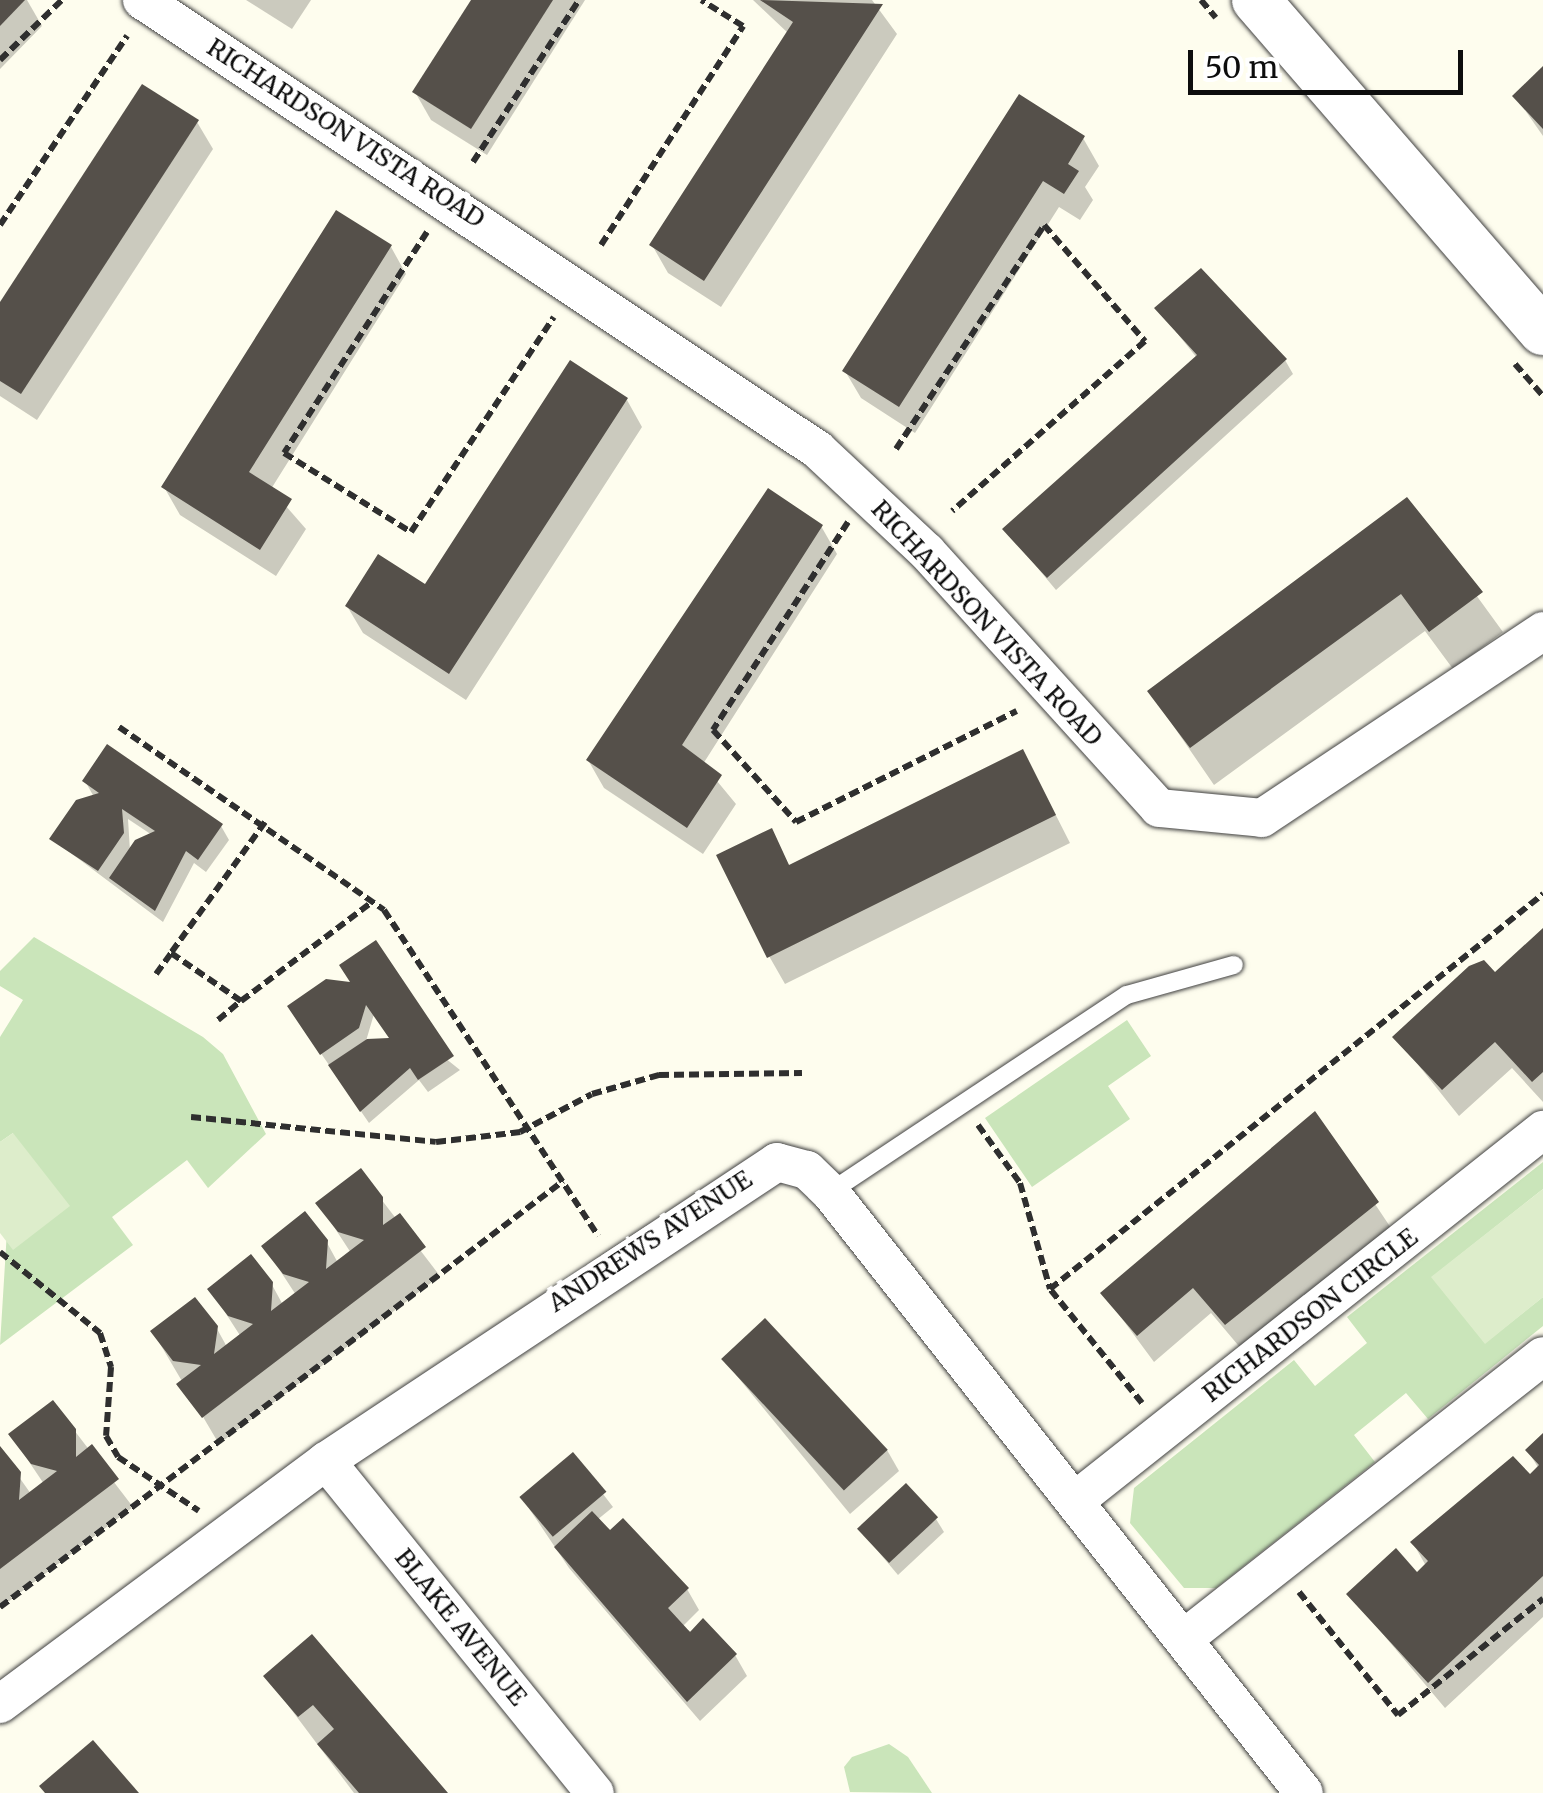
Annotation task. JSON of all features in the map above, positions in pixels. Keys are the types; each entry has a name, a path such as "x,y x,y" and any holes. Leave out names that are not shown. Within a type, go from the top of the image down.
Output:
{"street":[{"name":"RICHARDSON VISTA ROAD","path":"142,0 818,450 927,552 1158,808 1262,818 1543,631"},
{"path":"1256,0 1543,331"},
{"name":"RICHARDSON CIRCLE","path":"1076,1500 1543,1130"},
{"name":"ANDREWS AVENUE","path":"0,1704 326,1461 615,1263 777,1162 806,1170 830,1192 1186,1638 1304,1793"},
{"path":"1186,1638 1543,1356"},
{"name":"BLAKE AVENUE","path":"326,1461 595,1793"}],"lane":[{"path":"830,1192 1127,995 1234,965"}],"path":[{"path":"0,60 62,0"},
{"path":"474,162 579,0"},
{"path":"601,245 743,26 700,0"},
{"path":"0,225 127,36"},
{"path":"896,448 1044,225 1145,341 952,511"},
{"path":"427,232 284,453 411,532 554,316"},
{"path":"849,521 713,730 796,822 1017,711"},
{"path":"119,727 265,822 372,902 529,1127 615,1263"},
{"path":"156,974 265,822"},
{"path":"1050,1289 1543,894"},
{"path":"218,1020 372,902"},
{"path":"171,953 241,1001"},
{"path":"191,1118 436,1142 529,1127 624,1081 802,1073"},
{"path":"962,1104 1020,1183 1050,1289 1149,1412"},
{"path":"0,1606 563,1181"},
{"path":"0,1252 100,1333 110,1367 106,1436 118,1457 230,1529"},
{"path":"1280,1600 1296,1588 1398,1715 1543,1599"}],"green space":[{"path":"34,937 203,1037 223,1054 266,1134 208,1188 187,1160 112,1217 133,1245 0,1345 13,1133 0,1142 0,1037 23,1000 0,986 0,971"},
{"path":"1127,1020 1151,1056 1108,1086 1130,1119 1032,1187 985,1118"},
{"path":"13,1133 70,1206 13,1250 0,1233 0,1142"},
{"path":"1543,1162 1543,1189 1432,1277 1485,1343 1543,1297 1543,1326 1428,1419 1406,1393 1354,1435 1375,1462 1216,1588 1184,1588 1130,1523 1134,1488 1294,1360 1315,1386 1367,1343 1347,1317"},
{"path":"1543,1189 1543,1297 1485,1344 1431,1277"},
{"path":"889,1744 908,1757 932,1793 850,1792 844,1767 852,1757"}],"building":[{"path":"0,0 25,0 0,26"},
{"path":"471,0 553,0 471,129 412,92"},
{"path":"760,0 883,4 704,281 649,245 793,22"},
{"path":"1543,66 1543,129 1512,96"},
{"path":"142,84 199,120 21,394 0,381 0,302"},
{"path":"1019,94 1085,136 1068,164 1079,171 1064,194 1043,181 899,407 842,371"},
{"path":"336,210 392,245 249,472 292,499 260,550 161,487"},
{"path":"1201,268 1287,359 1047,578 1002,529 1197,355 1154,308"},
{"path":"570,360 628,398 449,674 345,606 378,554 425,584"},
{"path":"768,488 823,525 682,745 722,775 687,828 586,760"},
{"path":"1407,497 1483,592 1429,632 1401,594 1190,748 1147,691"},
{"path":"107,744 223,824 198,860 186,851 155,911 109,878 135,840 155,831 122,809 124,833 98,871 49,839 76,800 99,793 82,781"},
{"path":"1023,749 1056,815 767,958 716,855 772,828 789,865"},
{"path":"1543,928 1543,1072 1532,1082 1495,1042 1442,1090 1392,1037 1469,966 1484,960 1495,972"},
{"path":"376,940 454,1056 418,1080 410,1068 360,1112 328,1065 367,1039 389,1038 366,1005 359,1028 320,1055 287,1006 326,979 350,982 339,965"},
{"path":"1315,1111 1379,1202 1225,1325 1193,1288 1137,1336 1100,1293"},
{"path":"361,1168 383,1197 383,1225 400,1213 426,1247 202,1418 176,1384 201,1365 173,1361 150,1331 195,1297 218,1326 214,1354 253,1324 228,1316 207,1289 251,1254 273,1282 271,1311 309,1282 283,1274 261,1246 305,1211 328,1240 326,1269 364,1240 338,1232 315,1203"},
{"path":"765,1318 888,1450 844,1491 721,1359"},
{"path":"53,1400 76,1429 76,1457 92,1444 119,1479 0,1569 0,1446 21,1472 19,1500 57,1471 31,1464 8,1434"},
{"path":"1543,1433 1543,1576 1428,1683 1346,1594 1396,1548 1417,1572 1428,1561 1410,1542 1513,1456 1530,1474 1539,1465 1525,1450"},
{"path":"573,1452 606,1492 553,1537 519,1497"},
{"path":"906,1483 938,1517 889,1563 857,1529"},
{"path":"592,1511 610,1530 623,1518 689,1588 668,1608 690,1632 703,1618 737,1654 687,1702 554,1547"},
{"path":"312,1634 448,1793 359,1793 317,1744 334,1729 313,1705 298,1717 263,1676"},
{"path":"93,1740 139,1793 45,1793 39,1786"}]}
